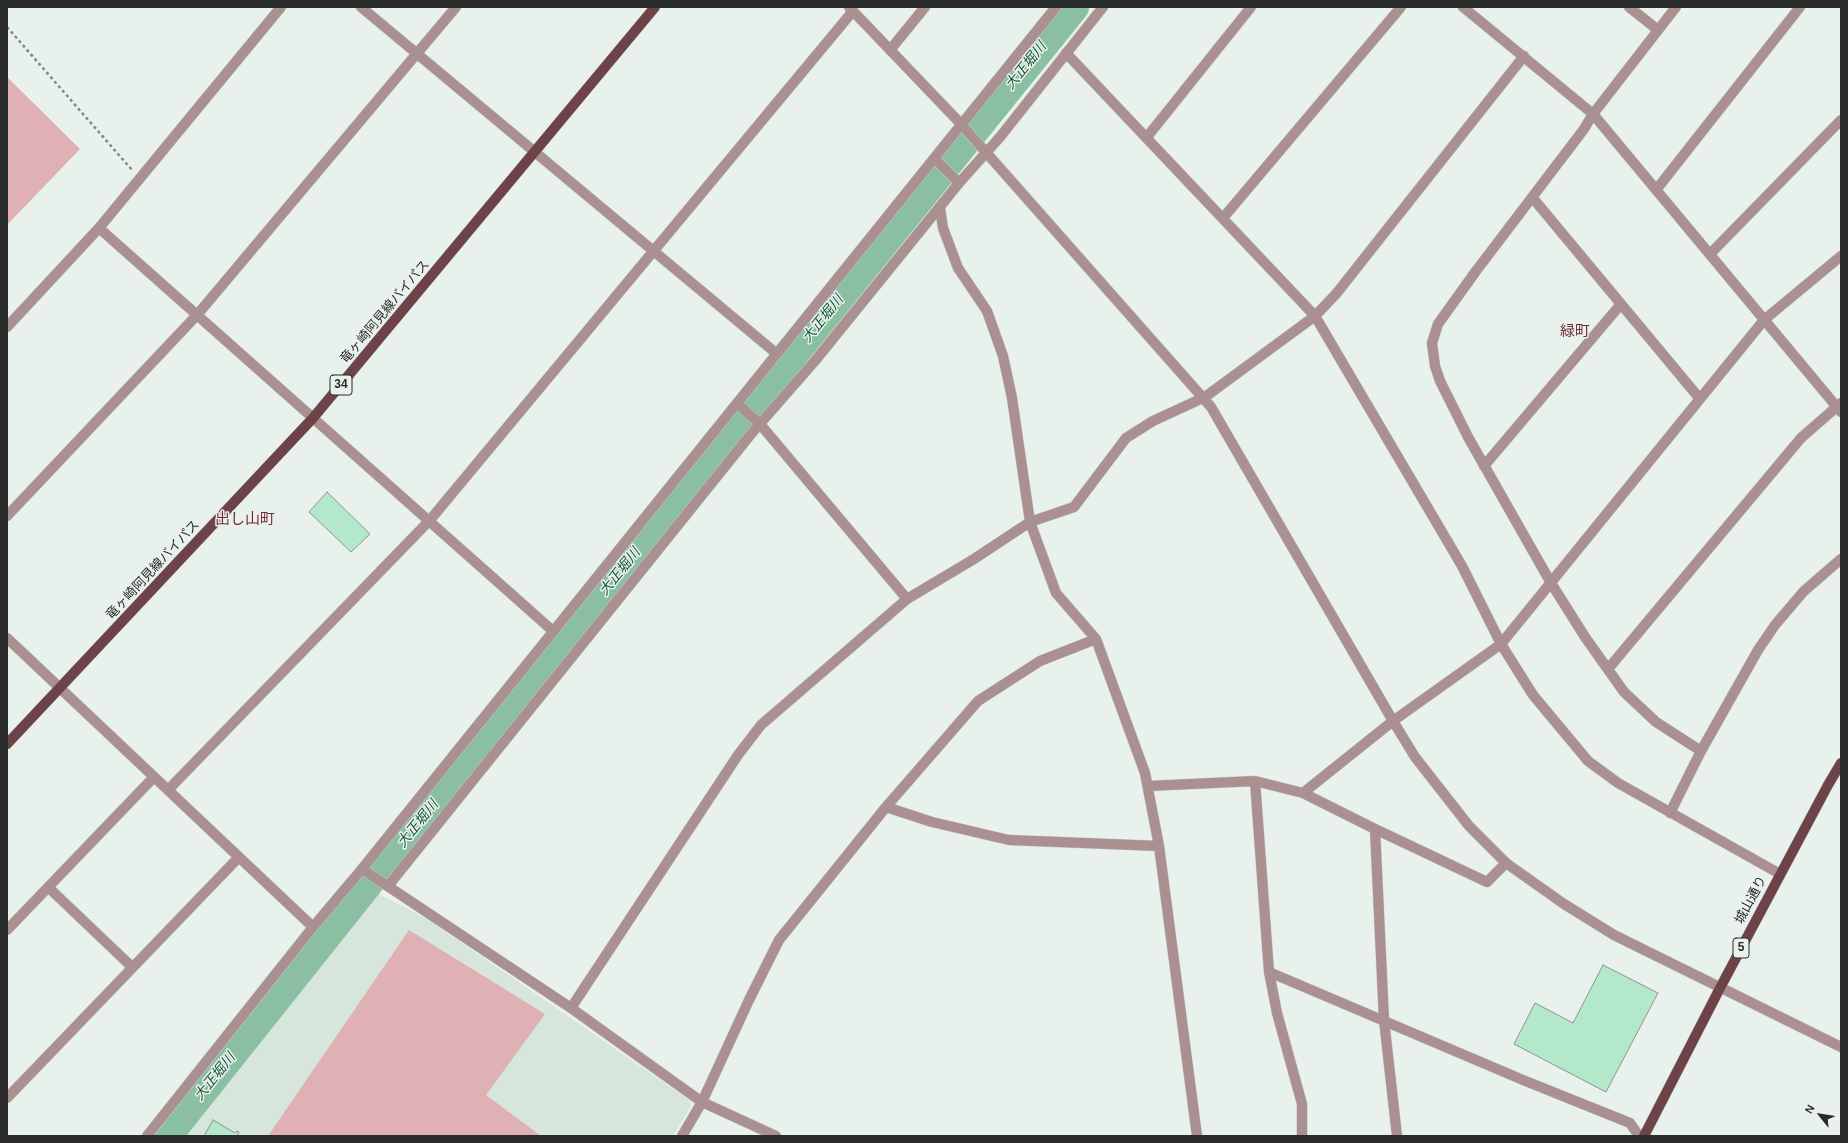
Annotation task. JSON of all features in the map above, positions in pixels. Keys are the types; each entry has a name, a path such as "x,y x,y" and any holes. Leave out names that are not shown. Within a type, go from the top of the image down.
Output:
{"main road":[{"name":"竜ヶ崎阿見線バイパス","path":"7,744 313,418 655,7"},
{"name":"城山通り","path":"1644,1136 1780,874 1841,763"}],"street":[{"path":"7,327 99,228 281,7"},
{"path":"361,7 534,153 777,354"},
{"path":"7,516 197,315 456,7"},
{"path":"890,50 925,7"},
{"path":"147,1136 313,927 362,869 553,631 740,405 777,354 1056,7"},
{"path":"388,886 758,422 814,362 940,208 958,181 986,152 1103,7"},
{"path":"1147,137 1251,7"},
{"path":"1222,218 1401,7"},
{"path":"1463,7 1593,114 1764,320 1840,407 1802,438 1608,669"},
{"path":"1629,7 1658,30"},
{"path":"1676,7 1593,114 1584,130 1532,197 1438,324 1432,343 1435,366 1440,381 1484,466 1551,583 1624,692 1656,722 1701,751"},
{"path":"1656,190 1800,7"},
{"path":"168,790 430,520 851,9 961,124 1203,398 1215,414 1415,757 1469,826 1506,863 1564,904 1614,935 1841,1046"},
{"path":"1066,53 1315,316 1462,566 1501,644 1533,695 1588,761 1618,783 1780,874"},
{"path":"571,1008 738,755 761,725 907,600 974,559 1030,522 1074,508 1126,438 1153,421 1203,398 1315,316 1336,294 1524,56"},
{"path":"1710,254 1841,120"},
{"path":"935,159 958,181"},
{"path":"1532,197 1700,399"},
{"path":"940,208 943,228 958,268 987,312 1003,356 1012,398 1030,522 1056,594 1096,638 1145,773 1159,846 1197,1136"},
{"path":"99,228 430,520 553,631"},
{"path":"1303,793 1393,721 1501,644 1764,320 1841,256"},
{"path":"1484,466 1621,304"},
{"path":"740,405 758,422 907,600"},
{"path":"1670,813 1701,751 1758,650 1804,591 1841,559"},
{"path":"7,638 313,927"},
{"path":"682,1136 702,1102 749,1000 779,940 886,807 978,701 1040,661 1096,638"},
{"path":"7,930 154,776"},
{"path":"1148,786 1255,781 1303,793 1486,882 1506,863"},
{"path":"1255,781 1269,972 1277,1013 1302,1104 1302,1136"},
{"path":"886,807 932,822 1009,840 1159,846"},
{"path":"1375,829 1384,1020 1397,1136"},
{"path":"7,1098 239,857"},
{"path":"362,869 571,1008 702,1102 776,1136"},
{"path":"48,887 132,967"},
{"path":"1269,972 1522,1080 1630,1123 1639,1136"}],"path":[{"path":"7,27 140,179"}],"shaded area":[{"path":"7,77 80,149 7,225"},
{"path":"377,893 429,920 689,1100 691,1106 673,1136 178,1136"},
{"path":"409,930 545,1014 486,1095 541,1136 268,1136"}],"building":[{"path":"327,492 370,534 351,552 309,512"},
{"path":"1603,965 1658,993 1606,1092 1514,1044 1535,1003 1573,1023"},
{"path":"213,1120 235,1133 237,1131 239,1132 237,1136 204,1136"}],"waterway":[{"name":"大正堀川","path":"167,1136 480,743 1074,7"}],"district":[{"name":"緑町","path":"1575,332"},
{"name":"出し山町","path":"245,520"}]}
